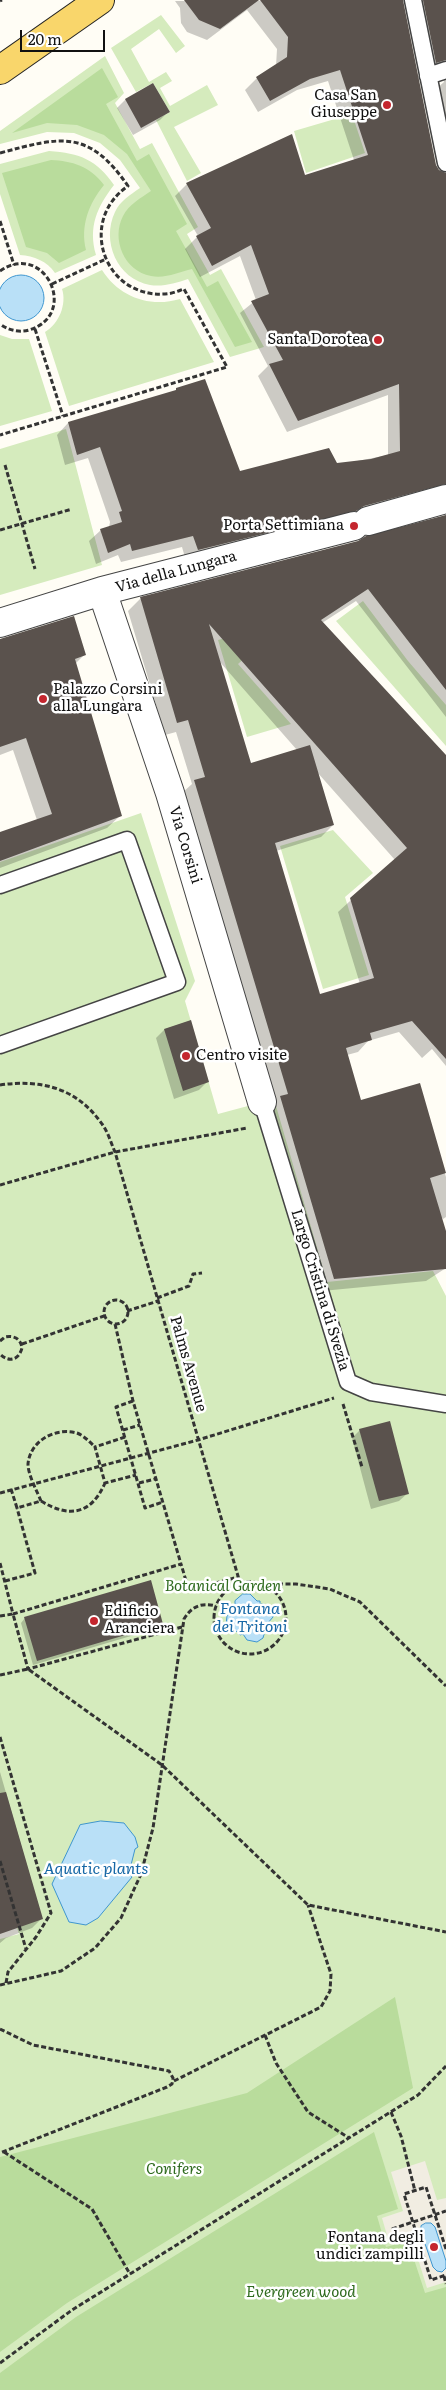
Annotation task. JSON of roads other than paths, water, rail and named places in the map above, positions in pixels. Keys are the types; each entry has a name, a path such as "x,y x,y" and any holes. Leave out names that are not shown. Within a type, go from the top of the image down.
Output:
{"main road":[{"path":"0,70 100,0"}],"street":[{"name":"Via della Lungara","path":"0,623 102,591 446,500"},
{"name":"Via Corsini","path":"102,591 170,793 262,1102"}],"lane":[{"path":"413,0 446,163"},
{"path":"428,76 446,70"},
{"path":"0,885 127,840 177,982 0,1045"},
{"name":"Largo Cristina di Svezia","path":"262,1102 348,1382 371,1392 446,1404"}],"water":[{"path":"21,275 34,279 40,285 44,298 40,311 34,317 21,321 8,317 2,311 -2,298 2,285 8,279"},
{"name":"Fontana dei Tritoni","path":"243,1594 250,1594 257,1601 260,1601 260,1604 270,1605 274,1611 273,1617 267,1624 263,1638 257,1642 247,1640 243,1634 240,1635 239,1632 229,1630 226,1625 227,1616 235,1608 235,1601"},
{"name":"Aquatic plants","path":"101,1821 124,1823 135,1837 138,1847 135,1849 129,1873 132,1877 98,1918 86,1925 69,1922 52,1884 80,1825"},
{"name":"Fontana degli undici zampilli","path":"431,2223 435,2227 446,2261 446,2268 442,2272 437,2271 433,2267 421,2232 421,2226"}],"place":[{"name":"Casa San Giuseppe","path":"387,105"},
{"name":"Santa Dorotea","path":"378,340"},
{"name":"Porta Settimiana","path":"354,526"},
{"name":"Palazzo Corsini alla Lungara","path":"43,699"},
{"name":"Centro visite","path":"186,1056"},
{"name":"Edificio Aranciera","path":"94,1621"},
{"name":"Fontana degli undici zampilli","path":"434,2247"}],"park label":[{"name":"Botanical Garden","path":"223,1587"},
{"name":"Conifers","path":"174,2170"},
{"name":"Evergreen wood","path":"301,2293"}]}
